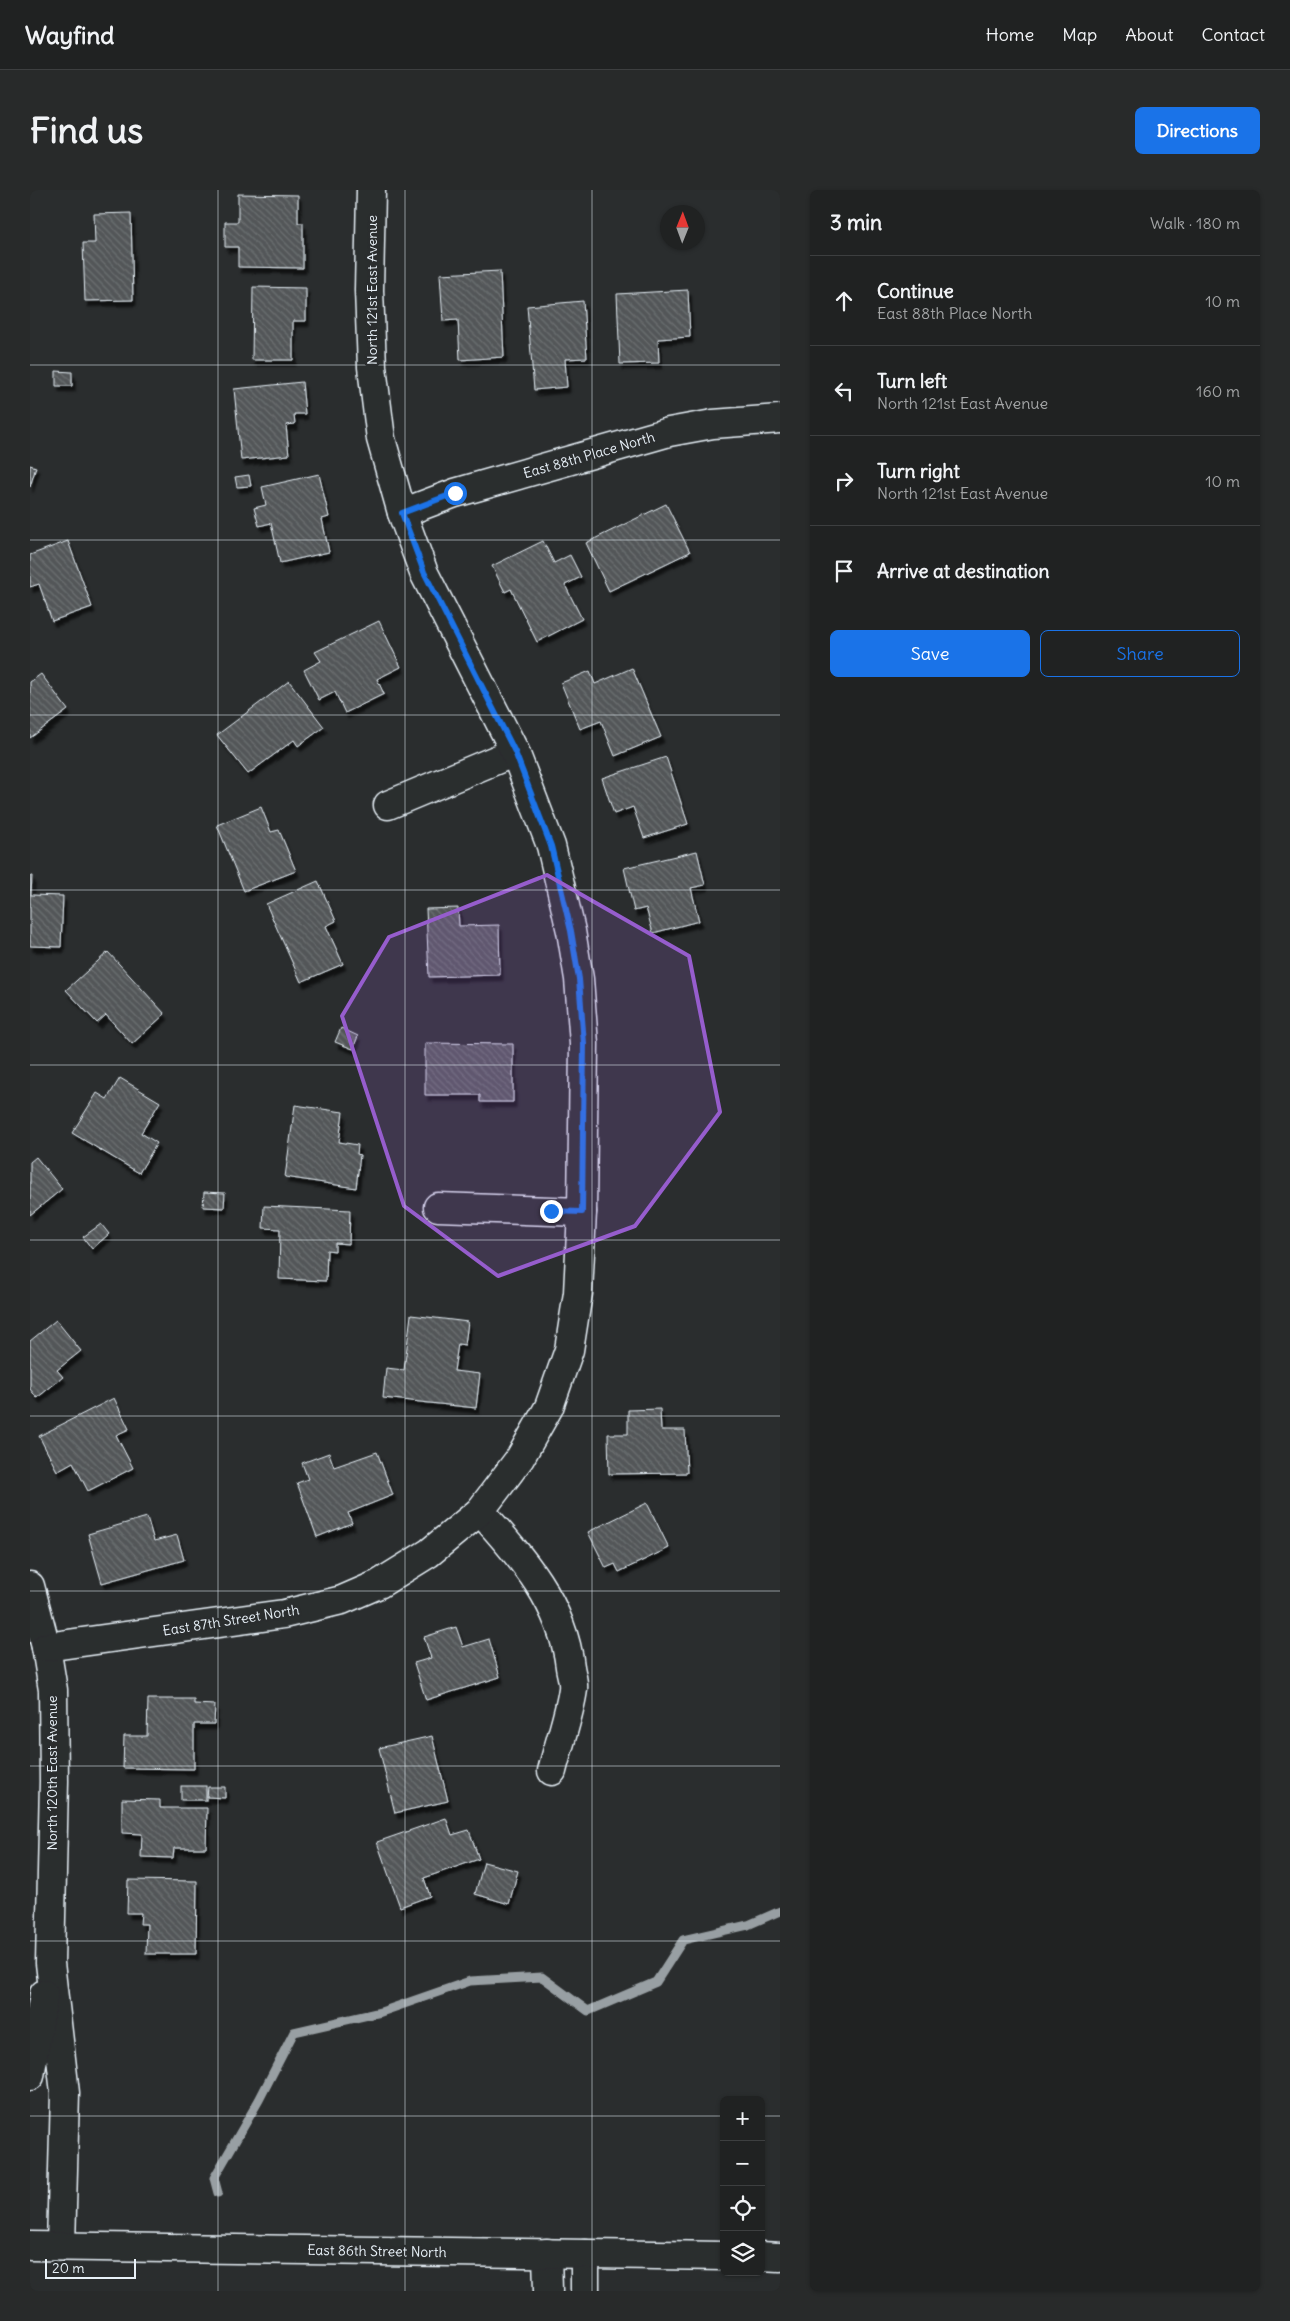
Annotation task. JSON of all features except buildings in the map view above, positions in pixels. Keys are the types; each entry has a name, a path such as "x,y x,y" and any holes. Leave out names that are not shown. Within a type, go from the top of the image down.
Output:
{"street":[{"name":"North 121st East Avenue","path":"371,190 369,290 372,367 380,439 402,513 424,572 515,752 551,846 571,931 579,979 584,1044 582,1212 578,1293 569,1350 549,1407 520,1458 480,1511"},
{"name":"East 88th Place North","path":"402,513 455,493 670,432 713,424 780,419"},
{"path":"388,805 515,752"},
{"path":"438,1207 582,1212"},
{"path":"480,1511 508,1541 538,1580 559,1621 569,1656 573,1689 552,1771"},
{"name":"East 87th Street North","path":"46,1647 284,1614 342,1600 379,1584 429,1553 480,1511"},
{"name":"North 120th East Avenue","path":"30,1586 46,1647 53,1690 54,1781 50,1963 64,2093 61,2246"},
{"name":"North 120th East Avenue","path":"30,2076 50,1963"},
{"name":"East 86th Street North","path":"30,2246 720,2256"},
{"path":"547,2254 548,2291"},
{"path":"585,2254 585,2291"},
{"path":"765,2256 780,2257"}],"highlighted area":[{"path":"547,875 689,956 720,1112 635,1226 498,1276 404,1206 342,1016 389,937"}],"waterway":[{"path":"218,2193 214,2178 259,2100 294,2032 381,2012 470,1981 542,1977 588,2011 656,1982 683,1940 748,1925 780,1911"}],"route":[{"path":"455,493 402,513 424,572 515,752 551,846 571,931 579,979 584,1044 582,1212 551,1211"}]}
